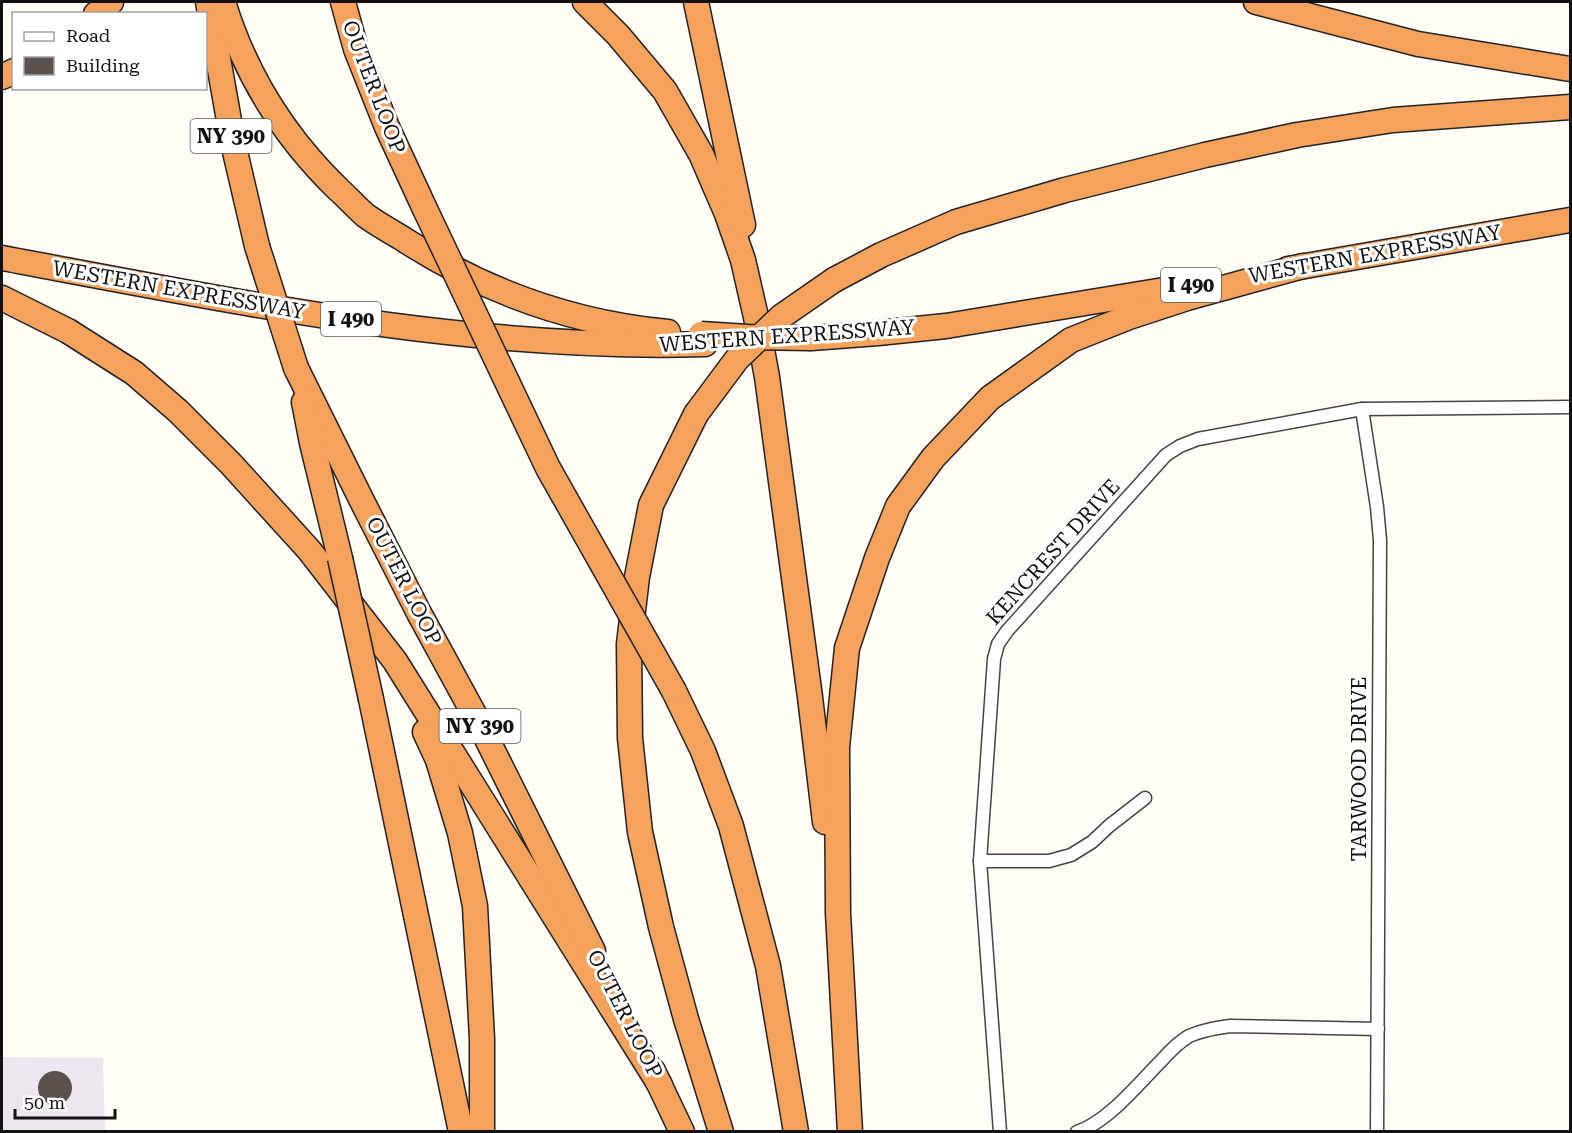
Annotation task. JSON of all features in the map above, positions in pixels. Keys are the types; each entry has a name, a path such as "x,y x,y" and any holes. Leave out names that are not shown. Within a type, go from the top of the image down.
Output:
{"highway":[{"path":"98,12 111,2"},
{"name":"OUTER LOOP","path":"343,2 357,49 387,127 548,468 674,691 703,751 731,826 768,966 796,1131"},
{"path":"585,2 618,34 664,91 701,154 727,214 743,260 767,377 838,913"},
{"path":"696,2 743,226 743,260"},
{"path":"1256,2 1419,44 1570,69"},
{"path":"218,10 254,80 284,128 321,173 365,214 424,253 497,290 524,300 600,322 703,339"},
{"name":"OUTER LOOP","path":"218,10 233,143 256,246 297,368 419,613 480,725 682,1131"},
{"path":"721,1131 686,1019 661,927 640,832 630,738 629,644 637,577 651,505 696,414 737,359 782,316 834,280 881,255 956,222 1065,190 1297,135 1393,120 1570,107"},
{"name":"WESTERN EXPRESSWAY","path":"2,258 267,307 384,324 511,339 633,345 703,339 811,338 946,326 1570,220"},
{"path":"850,1131 838,913 837,747 847,648 877,558 898,506 933,458 990,398 1071,340 1186,298 1303,266"},
{"path":"2,298 68,331 134,373 178,411 231,464 309,550 395,661 660,1085"},
{"path":"297,368 371,699 461,1131"},
{"path":"380,641 438,760 460,833 475,906 482,1039 482,1131"}],"street":[{"name":"KENCREST DRIVE","path":"1000,1131 980,861 994,659 998,644 1007,631 1166,455 1180,446 1198,439 1362,409 1570,407"},
{"name":"TARWOOD DRIVE","path":"1362,409 1380,540 1377,1131"},
{"path":"980,861 1049,861 1071,855 1092,842 1144,798"},
{"path":"1077,1131 1097,1122 1113,1109 1170,1051 1187,1037 1207,1030 1230,1026 1378,1029"}],"shaded area":[{"path":"2,1057 103,1058 105,1131 2,1131"}],"building":[{"path":"55,1071 67,1076 72,1088 67,1100 55,1105 43,1100 38,1088 43,1076"}]}
